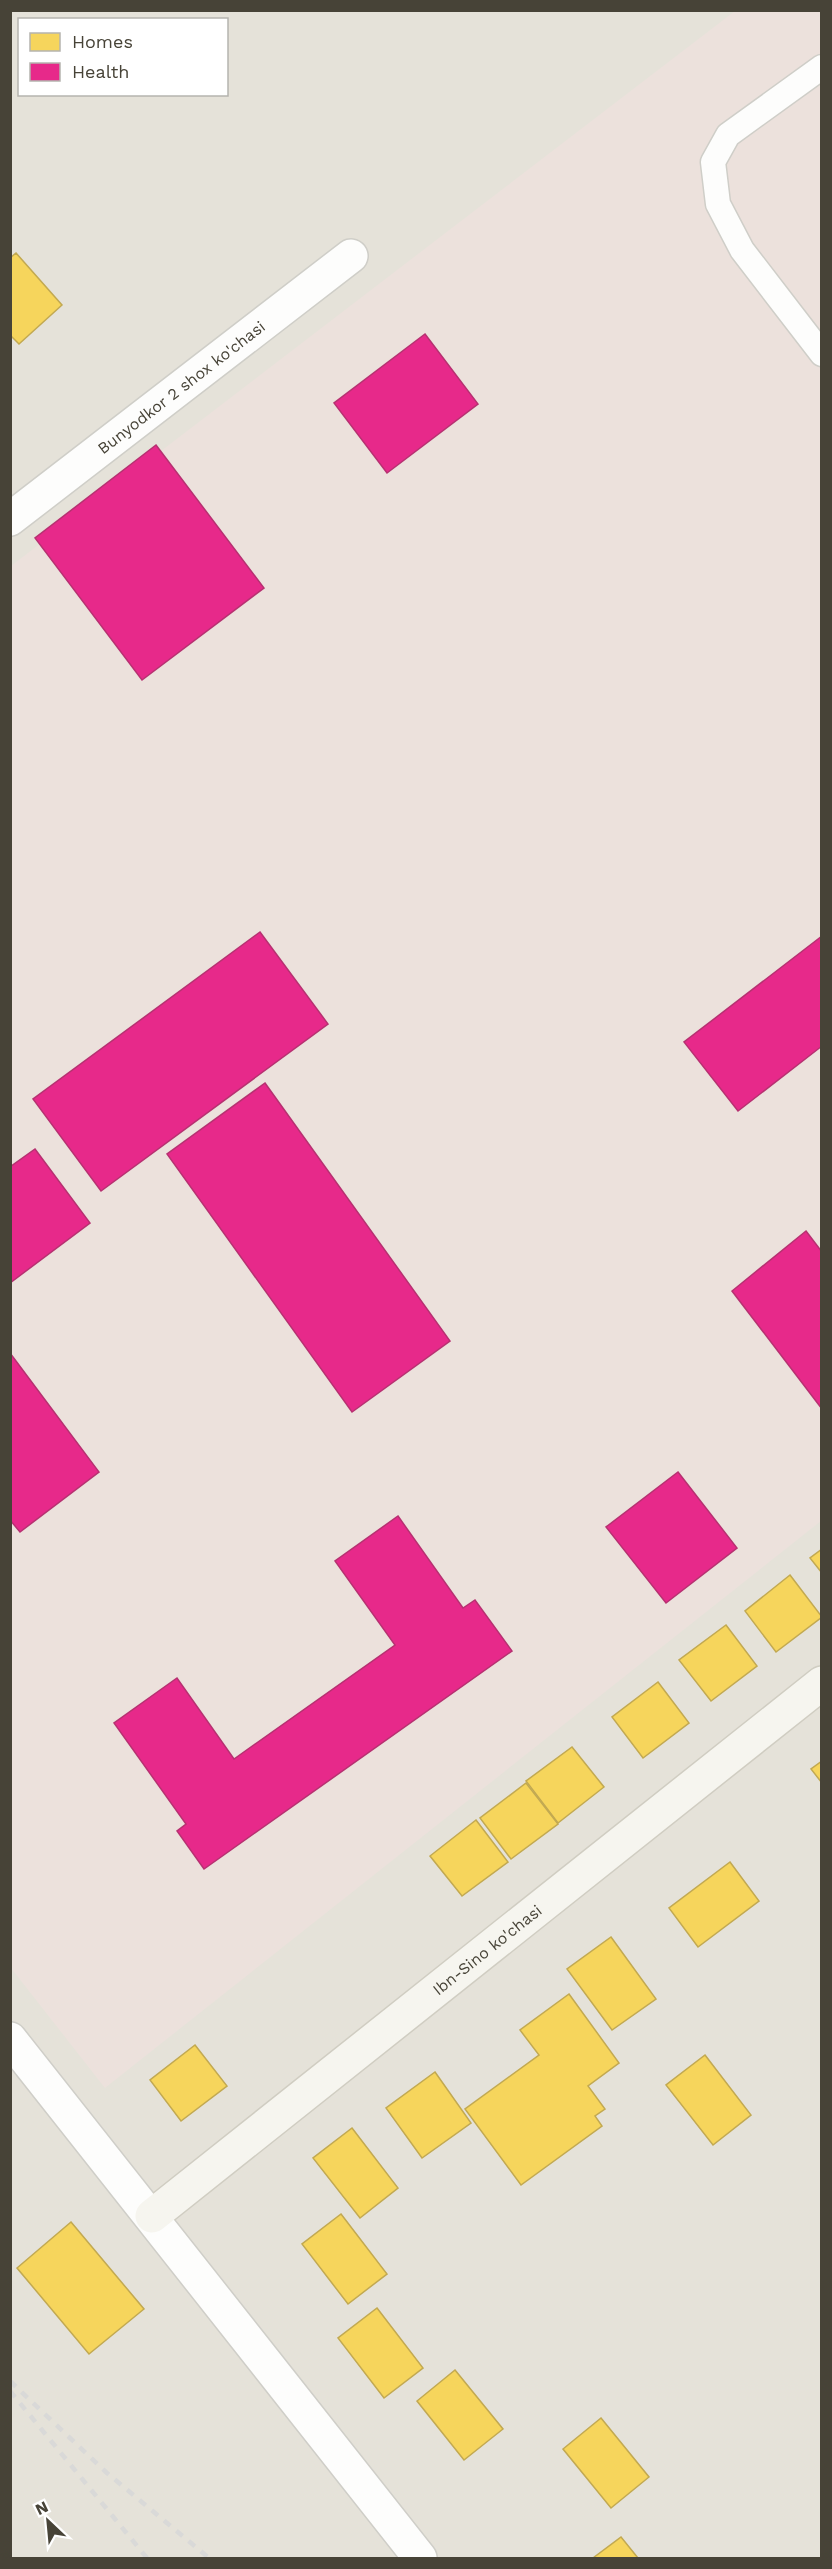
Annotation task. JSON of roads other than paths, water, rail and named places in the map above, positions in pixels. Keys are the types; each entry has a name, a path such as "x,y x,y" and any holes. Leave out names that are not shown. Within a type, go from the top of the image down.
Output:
{"main road":[{"name":"Ibn-Sino ko'chasi","path":"152,2216 822,1683"}],"street":[{"name":"Bunyodkor 2 shox ko'chasi","path":"10,519 351,256"},
{"path":"10,2039 152,2216 420,2559"}],"lane":[{"path":"822,66 728,135 713,162 718,204 742,250 822,354"}],"railway":[{"path":"10,2381 107,2473 209,2558"},
{"path":"10,2391 147,2558"}]}
